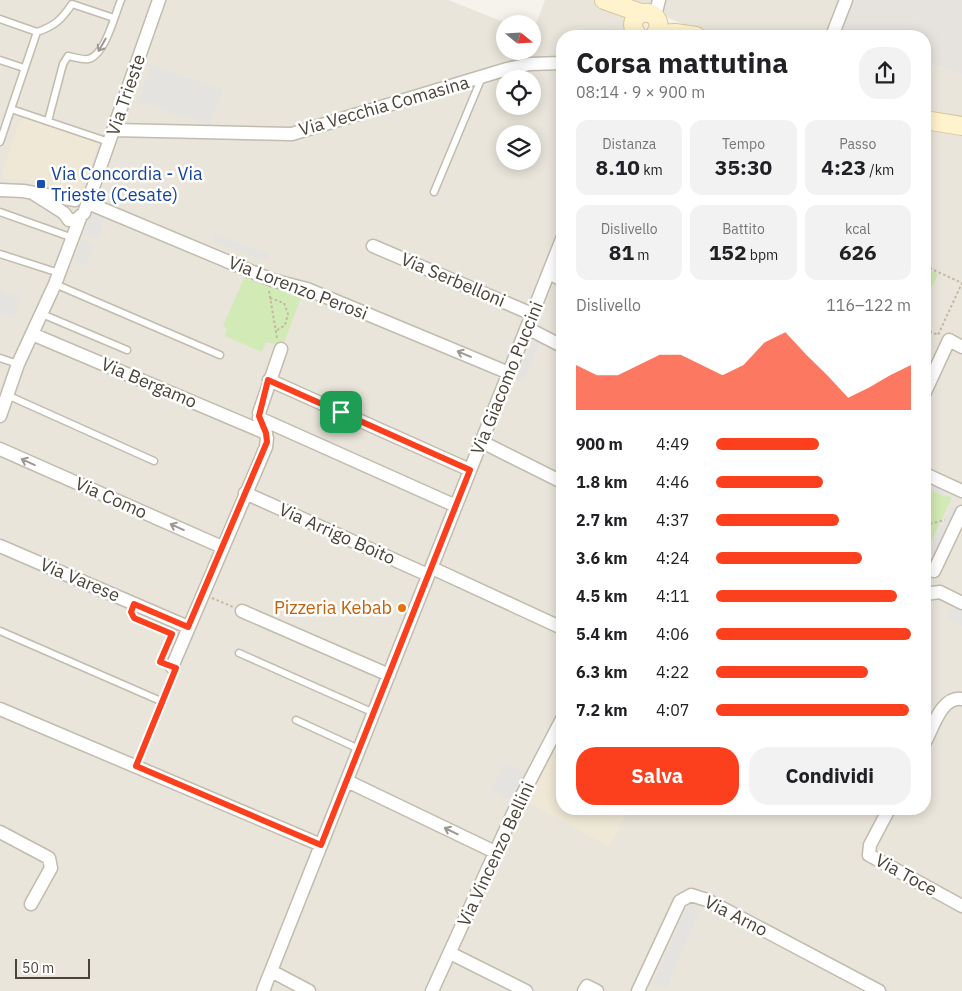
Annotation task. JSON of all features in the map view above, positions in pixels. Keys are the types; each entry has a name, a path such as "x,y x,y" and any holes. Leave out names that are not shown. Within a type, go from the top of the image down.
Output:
{"street":[{"name":"Via Trieste","path":"71,217 84,214 85,198 114,130 159,0"},
{"path":"834,30 846,0"},
{"path":"607,1 647,22 676,30"},
{"name":"Via Vecchia Comasina","path":"114,130 292,134 530,64 556,63"},
{"path":"931,121 962,126"},
{"name":"Via Lorenzo Perosi","path":"0,190 85,198 270,282 307,289 509,373"},
{"path":"0,416 18,364 42,314 73,238 71,217 34,194"},
{"name":"Via Serbelloni","path":"373,246 532,314"},
{"name":"Via Giacomo Puccini","path":"263,991 556,255"},
{"path":"549,273 556,277"},
{"path":"527,328 556,343"},
{"name":"Via Bergamo","path":"32,334 266,433"},
{"path":"931,375 944,337 962,347"},
{"path":"172,667 266,446 266,433 259,418 279,346"},
{"path":"268,380 470,470"},
{"path":"259,418 456,506"},
{"path":"482,442 556,479"},
{"name":"Via Como","path":"0,450 222,546"},
{"path":"931,477 962,491"},
{"name":"Via Arrigo Boito","path":"245,493 556,625"},
{"path":"934,572 960,516"},
{"name":"Via Varese","path":"0,546 188,627"},
{"path":"931,593 940,592 962,603"},
{"path":"242,611 389,675"},
{"path":"931,730 945,704 958,698 962,699"},
{"path":"0,709 321,845"},
{"name":"Via Vincenzo Bellini","path":"432,991 495,852 556,731"},
{"path":"347,781 495,852"},
{"name":"Via Toce","path":"886,815 870,845 869,855 962,906"},
{"path":"0,832 49,858 51,868 31,904"},
{"name":"Via Arno","path":"638,991 680,901 691,895 707,900 879,991"},
{"path":"450,953 526,991"},
{"path":"271,971 309,991"},
{"path":"584,991 587,986 597,991"}],"lane":[{"path":"48,121 63,64 68,56 85,59 96,55 104,44 120,0"},
{"path":"0,19 37,32 52,27 61,20 72,4 114,18"},
{"path":"0,142 37,32"},
{"path":"0,60 24,68"},
{"path":"434,192 482,78"},
{"path":"11,110 109,142"},
{"path":"0,212 73,238"},
{"path":"0,254 220,355"},
{"path":"42,314 127,350"},
{"path":"0,358 18,364"},
{"path":"7,395 154,461"},
{"path":"0,631 163,702"},
{"path":"239,653 374,713"},
{"path":"296,720 359,749"}],"path":[{"path":"931,269 962,283 944,337 931,332"},
{"path":"270,282 270,298 279,346"},
{"path":"270,298 284,303 288,314 285,325 276,331"},
{"path":"931,523 960,516"},
{"path":"202,594 242,611"},
{"path":"134,604 131,612 134,618 172,634 160,662 176,668 136,766"}],"shaded area":[{"path":"0,0 448,0 496,19 496,60 541,60 541,15 539,15 545,0 613,0 637,30 556,30 556,250 261,991 0,991"},
{"path":"627,0 851,0 839,30 697,30"},
{"path":"851,0 962,0 962,75 931,64 931,30 839,30"},
{"path":"931,64 962,75 962,123 931,117"},
{"path":"151,65 223,90 209,126 138,101"},
{"path":"25,118 95,140 98,146 82,187 75,190 33,180 6,179 2,173 20,121"},
{"path":"931,123 962,129 962,991 265,991 556,257 556,815 931,815"},
{"path":"91,213 105,218 98,239 84,234"},
{"path":"215,234 269,254 266,261 213,242"},
{"path":"81,239 94,245 86,266 73,260"},
{"path":"0,288 3,292 20,298 14,317 0,315"},
{"path":"533,341 540,343 523,383 516,380"},
{"path":"931,482 949,491 945,497 931,490"},
{"path":"951,506 958,509 932,563 931,549"},
{"path":"33,564 123,603 121,608 32,570"},
{"path":"953,603 962,607 962,626 946,618"},
{"path":"138,610 176,626 173,633 136,617"},
{"path":"173,636 179,638 169,663 162,661"},
{"path":"556,747 556,815 626,815 609,847 528,802"},
{"path":"504,763 526,772 512,801 491,790"},
{"path":"688,903 701,908 666,988 653,983"}],"green space":[{"path":"931,270 938,274 931,290"},
{"path":"245,276 272,286 303,292 283,346 266,342 262,352 225,336 227,329 223,326"},
{"path":"931,488 952,498 931,542"}],"place":[{"name":"Via Concordia - Via Trieste (Cesate)","path":"41,184"},
{"name":"Pizzeria Kebab","path":"402,608"}],"route":[{"path":"268,380 341,412 470,470 321,845 136,766 176,668 160,662 172,634 134,618 131,612 134,604 188,627 267,442 268,438 259,418 259,413 268,380"}]}
